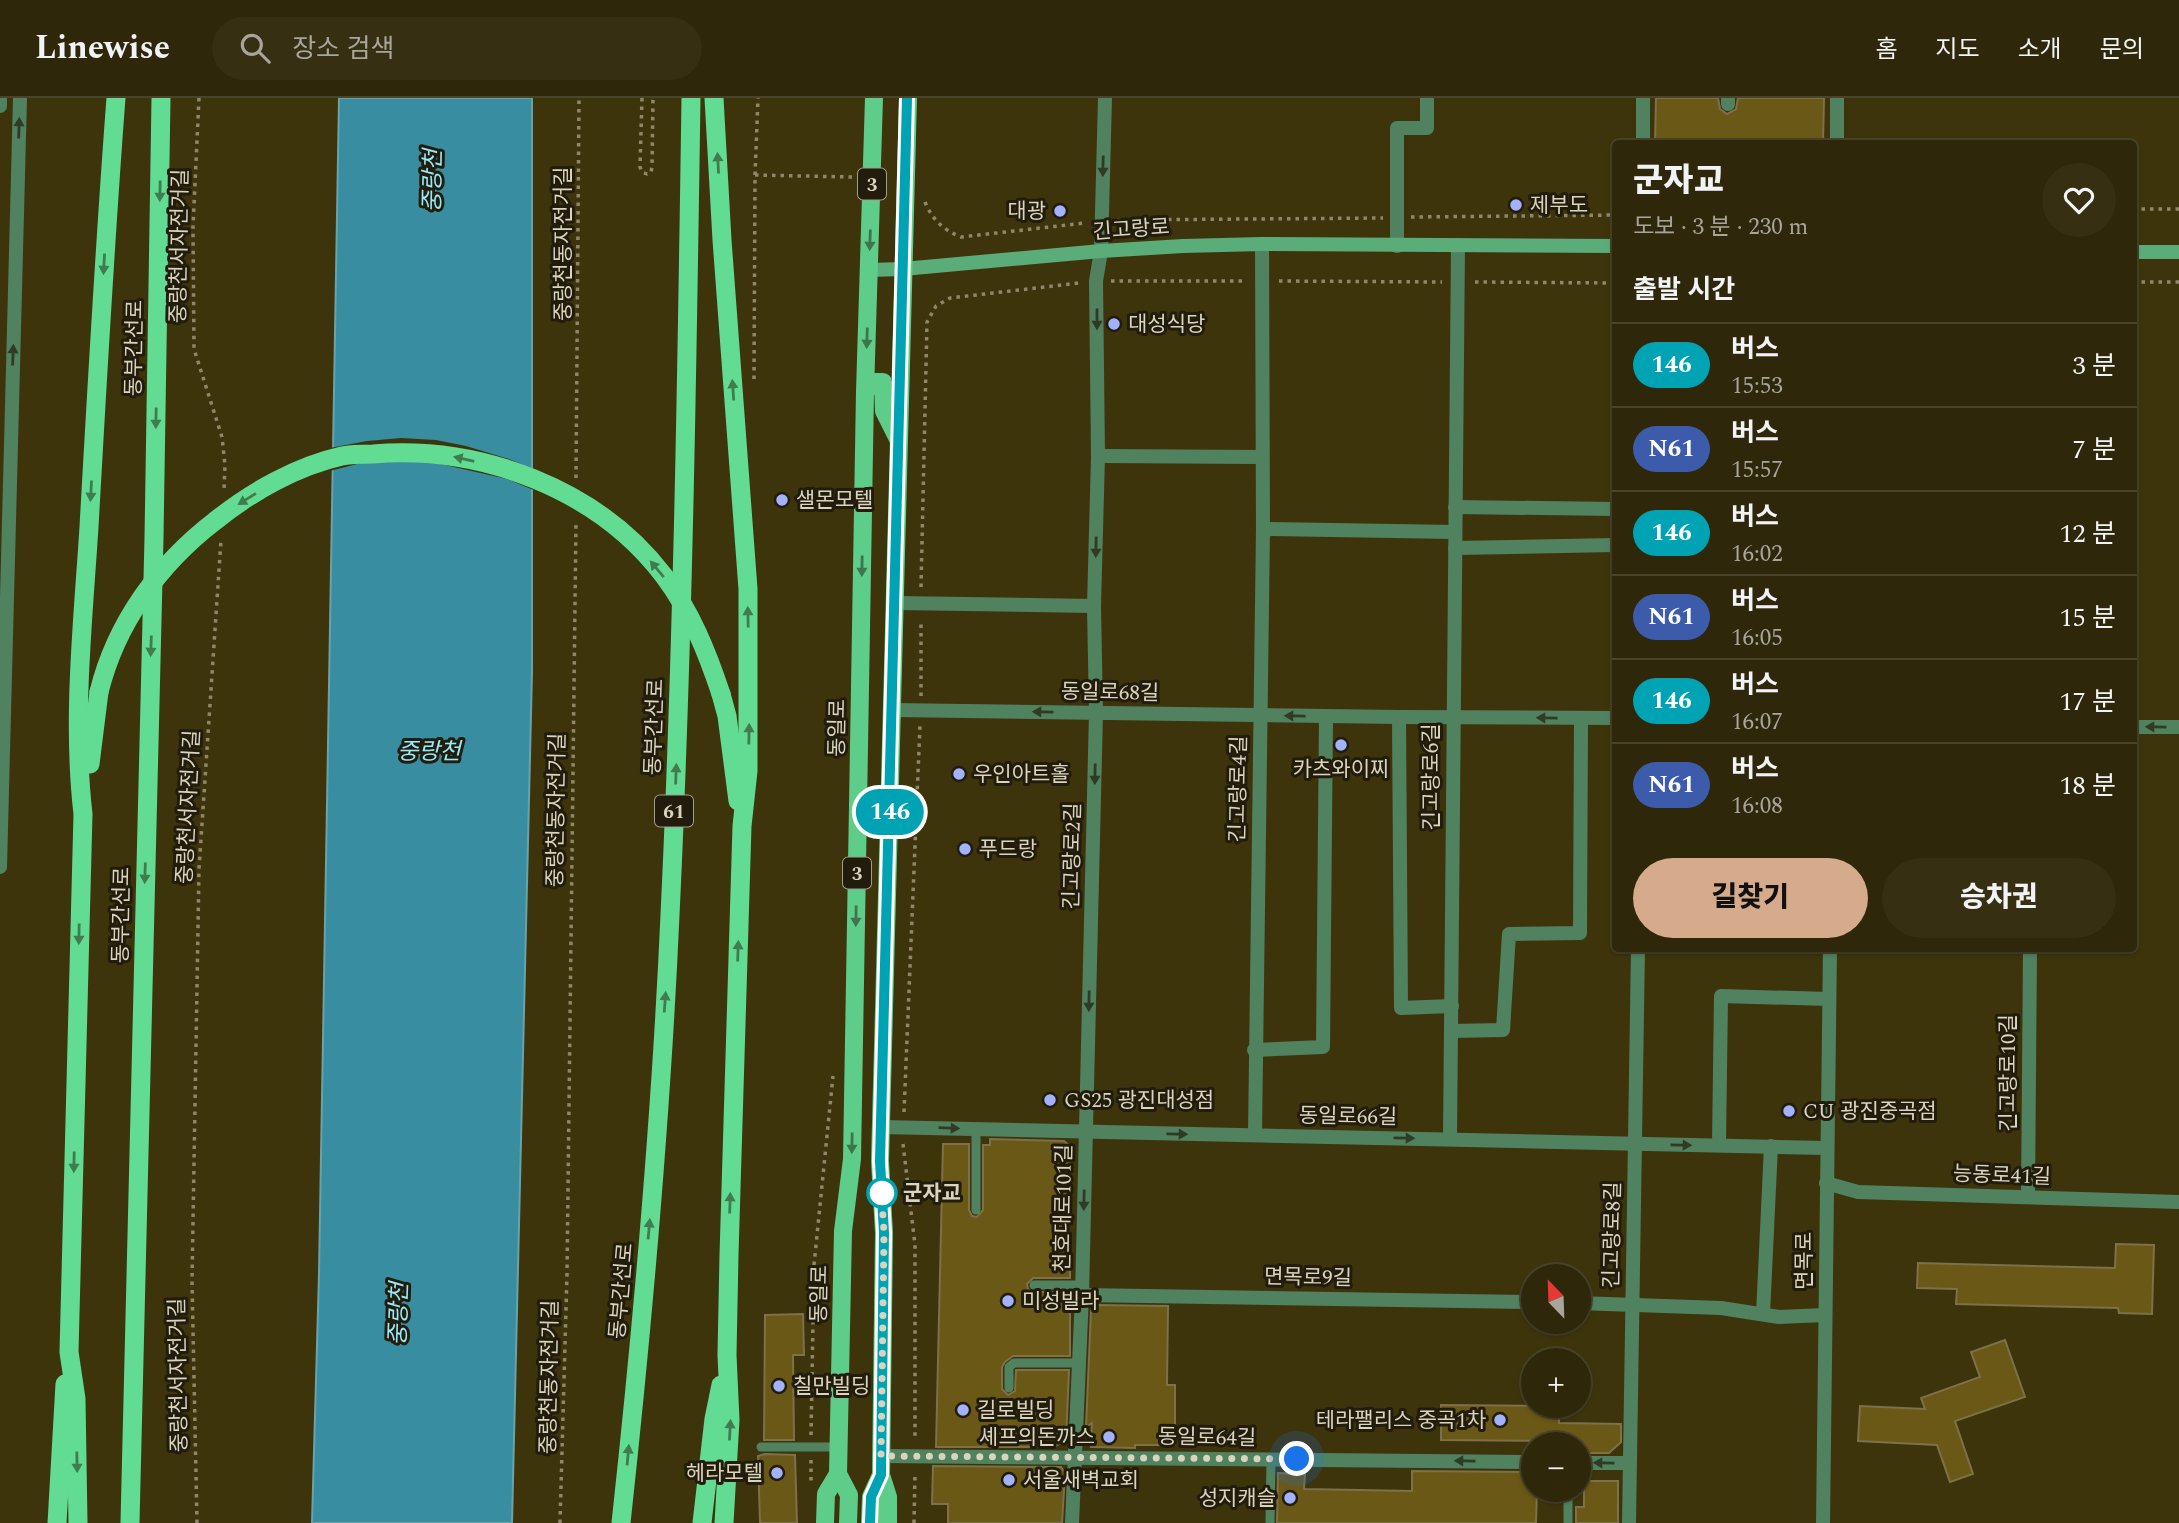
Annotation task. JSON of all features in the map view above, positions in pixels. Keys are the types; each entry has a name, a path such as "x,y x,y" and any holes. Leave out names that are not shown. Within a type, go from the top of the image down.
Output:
{"highway":[{"path":"83,814 78,774 80,673 116,98"},
{"name":"동부간선로","path":"130,1523 154,538 161,98"},
{"name":"동부간선로","path":"621,1523 650,1215 670,917 682,557 691,98"},
{"path":"714,98 748,589 748,759 743,826 727,1355 730,1420 724,1523"},
{"path":"57,1523 63,1400 69,1352 83,814 104,670 116,642 142,597 181,550 226,512 271,485 309,466 342,456 411,452 446,454 506,469 540,481 570,496 621,531 663,575 678,597 706,649 721,694 727,716 732,771 743,826"},
{"path":"69,1352 76,1399 78,1523"},
{"path":"702,1523 714,1419 727,1355"}],"main road":[{"name":"동일로","path":"848,1523 849,1495 838,1474 838,1447 843,1231 852,1159 865,392 874,98"},
{"name":"3","path":"870,1523 871,1497 881,1475 884,1233 880,1161 908,98"},
{"name":"긴고랑로","path":"869,270 1101,251 1262,244 1612,246"},
{"path":"2137,252 2179,252"},
{"path":"865,392 873,382 883,382 884,411 899,443"},
{"path":"825,1523 826,1494 838,1474"},
{"path":"881,1475 888,1497 888,1523"}],"street":[{"path":"0,98 0,106"},
{"path":"0,867 5,472 20,98"},
{"name":"긴고랑로2길","path":"1086,1132 1096,713 1096,281 1101,251 1105,98"},
{"path":"1397,246 1397,128 1427,128 1427,98"},
{"path":"1643,98 1643,140"},
{"path":"1837,98 1837,140"},
{"name":"긴고랑로4길","path":"1255,1135 1254,1050 1263,529 1262,244"},
{"name":"긴고랑로6길","path":"1450,1139 1458,245"},
{"path":"1098,456 1261,457"},
{"path":"1455,507 1612,509"},
{"path":"1263,529 1455,532"},
{"path":"1455,548 1612,545"},
{"path":"895,603 1094,606"},
{"name":"동일로68길","path":"893,710 1612,718"},
{"path":"1254,1050 1323,1047 1326,716"},
{"path":"1399,717 1401,1008 1452,1006"},
{"path":"1451,1031 1503,1030 1509,934 1580,933 1581,719"},
{"path":"2137,727 2179,727"},
{"name":"긴고랑로8길","path":"1629,1523 1638,952"},
{"name":"면목로","path":"1823,1523 1830,952"},
{"name":"긴고랑로10길","path":"2028,1197 2030,952"},
{"path":"1719,1145 1721,996 1829,999"},
{"name":"동일로66길","path":"881,1128 904,1126 1826,1147"},
{"name":"천호대로101길","path":"1072,1523 1086,1132"},
{"path":"1763,1314 1771,1146"},
{"name":"능동로41길","path":"1826,1183 1858,1192 2179,1202"},
{"name":"면목로9길","path":"1082,1290 1521,1302"},
{"path":"1591,1303 1721,1308 1779,1317 1825,1315"},
{"name":"동일로64길","path":"881,1456 1521,1462"},
{"path":"1591,1463 1629,1464"}],"lane":[{"path":"976,1128 976,1210"},
{"name":"천호대로101길","path":"1034,1285 1082,1290"},
{"path":"1009,1388 1009,1367 1014,1363 1078,1363"},
{"path":"761,1447 838,1447"},
{"path":"1270,1523 1271,1459"},
{"path":"1568,1502 1568,1523"}],"path":[{"name":"중랑천서자전거길","path":"199,98 192,227 194,349 222,437 226,479 223,502"},
{"name":"중랑천동자전거길","path":"576,488 579,98"},
{"path":"642,98 640,167 642,172 647,174 652,167 653,98"},
{"path":"754,389 758,98"},
{"path":"755,175 852,177 852,188"},
{"path":"926,190 925,204 934,218 946,231 961,237 1102,221 1612,215"},
{"path":"2137,209 2179,209"},
{"path":"915,1442 915,1245 902,1153 921,710 927,322 936,306 950,298 1096,281 1612,283"},
{"path":"2137,282 2179,282"},
{"name":"중랑천동자전거길","path":"560,1523 567,1274 576,515"},
{"name":"중랑천서자전거길","path":"197,1523 192,1281 198,881 222,531"},
{"path":"811,1485 814,1265 833,1071"},
{"path":"914,1523 915,1471"}],"water":[{"name":"중랑천","path":"339,98 532,98 532,671 512,1523 312,1523 319,1274"}],"pier":[{"path":"401,438 436,440 509,459 536,470 536,491 507,479 436,463 402,460 361,463 330,471 330,448"}],"building":[{"path":"1656,98 1718,98 1720,109 1727,114 1736,109 1738,98 1824,98 1823,140 1655,140"},
{"path":"990,1139 1064,1141 1071,1147 1067,1207 1070,1278 1033,1278 1027,1284 1028,1289 1033,1292 1070,1292 1070,1356 1013,1356 1002,1367 1002,1389 1008,1395 1015,1391 1016,1370 1069,1370 1066,1440 1054,1447 936,1447 943,1144 969,1144 969,1210 972,1216 977,1217 983,1210 983,1145 990,1145"},
{"path":"2116,1244 2154,1245 2152,1314 2119,1313 2118,1308 1956,1304 1957,1289 1917,1288 1918,1263 2115,1268"},
{"path":"1097,1305 1168,1306 1167,1385 1175,1385 1175,1445 1091,1447 1092,1423 1086,1427 1091,1311"},
{"path":"803,1314 804,1355 793,1355 794,1440 764,1440 765,1315"},
{"path":"2005,1340 2025,1397 1955,1421 1973,1474 1950,1482 1937,1445 1858,1441 1860,1406 1925,1409 1921,1398 1980,1377 1971,1352"},
{"name":"테라팰리스 중곡1차","path":"1441,1405 1521,1406 1521,1418 1559,1418 1559,1423 1621,1424 1621,1442 1609,1453 1591,1453 1591,1432 1521,1432 1521,1441 1441,1440"},
{"name":"헤라모텔","path":"795,1455 797,1523 760,1523 758,1456"},
{"path":"933,1466 1061,1467 1065,1473 1062,1523 948,1523 948,1504 932,1504"},
{"path":"1412,1471 1521,1472 1521,1502 1537,1502 1536,1523 1277,1523 1278,1473 1305,1474 1304,1489 1412,1491"},
{"path":"1591,1481 1618,1481 1618,1523 1576,1523 1576,1507 1584,1507 1584,1502 1591,1502"}],"bus line":[{"name":"146","path":"870,1523 871,1497 881,1475 884,1233 880,1161 907,98"}],"place":[{"name":"제부도","path":"1516,205"},
{"name":"대광","path":"1060,211"},
{"name":"대성식당","path":"1114,324"},
{"name":"샐몬모텔","path":"782,500"},
{"name":"카츠와이찌","path":"1341,745"},
{"name":"우인아트홀","path":"959,774"},
{"name":"푸드랑","path":"965,849"},
{"name":"GS25 광진대성점","path":"1050,1100"},
{"name":"CU 광진중곡점","path":"1789,1111"},
{"name":"군자교","path":"882,1193"},
{"name":"미성빌라","path":"1008,1301"},
{"name":"칠만빌딩","path":"779,1386"},
{"name":"길로빌딩","path":"963,1410"},
{"name":"테라팰리스 중곡1차","path":"1500,1420"},
{"name":"셰프의돈까스","path":"1109,1437"},
{"name":"헤라모텔","path":"777,1473"},
{"name":"서울새벽교회","path":"1009,1480"},
{"name":"성지캐슬","path":"1290,1498"}],"route":[{"path":"882,1193 881,1185 884,1233 881,1456 1297,1459"}]}
